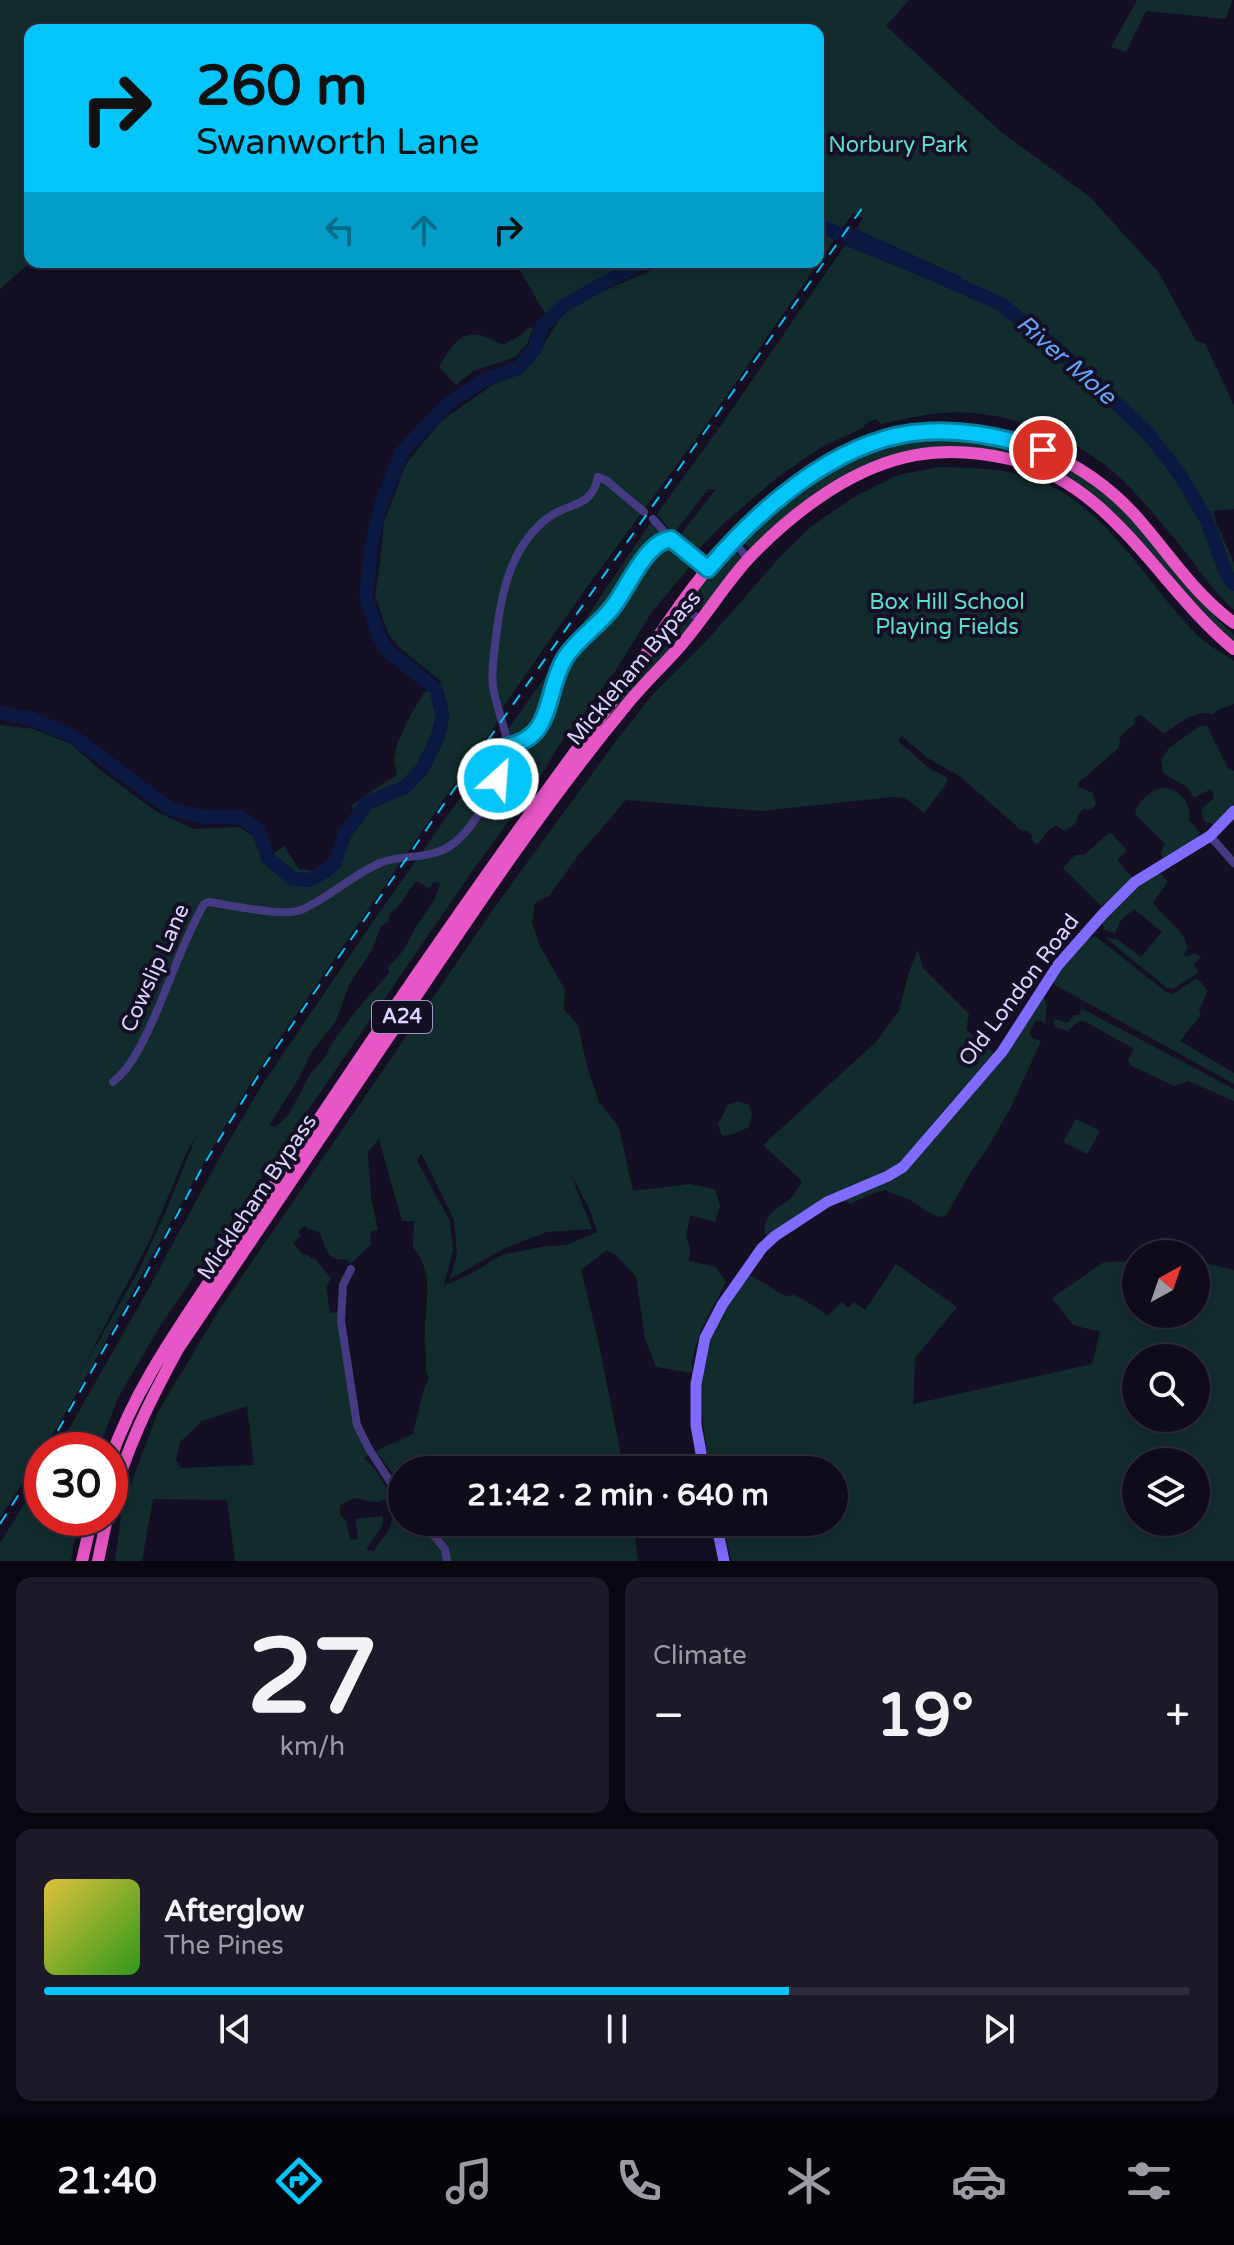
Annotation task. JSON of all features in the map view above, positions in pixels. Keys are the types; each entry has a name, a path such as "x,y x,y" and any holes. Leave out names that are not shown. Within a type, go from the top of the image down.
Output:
{"highway":[{"name":"Mickleham Bypass","path":"121,1432 167,1343 456,915 708,569 759,515 800,482 860,447 911,433 967,432 1005,437 1072,464 1110,491 1135,515 1203,596 1234,623"},
{"name":"Mickleham Bypass","path":"128,1450 144,1412 178,1349 518,848 622,709 702,619 748,560 793,518 827,492 867,469 893,459 929,453 969,452 1011,459 1043,470 1078,489 1111,517 1181,597 1234,649"},
{"path":"82,1561 88,1536"},
{"path":"98,1561 103,1536"}],"main road":[{"name":"Old London Road","path":"702,1456 696,1402 705,1338 762,1248 827,1202 903,1167 1002,1052 1058,965 1103,914 1135,882 1210,836 1234,811"},
{"path":"719,1536 724,1561"}],"street":[{"path":"644,512 598,477 591,498 551,515 529,535 513,561 502,598 492,669 493,689 508,746 524,743 536,734 555,678 566,657 602,621 649,552 664,540 671,539"},
{"path":"653,519 671,539 708,569"},
{"path":"729,544 741,550 748,560"},
{"path":"682,602 689,613 702,619"},
{"name":"Cowslip Lane","path":"113,1082 126,1072 132,1061 204,904 298,911 381,862 437,853 455,844 470,826 498,779 508,746"},
{"path":"1210,836 1234,863"},
{"path":"351,1269 343,1285 341,1321 357,1425 388,1478"},
{"path":"434,1536 445,1549 447,1561"}],"green space":[{"name":"Norbury Park","path":"0,0 909,0 886,26 1000,131 1090,197 1159,273 1196,341 1205,344 1234,405 1234,509 1213,511 1234,563 1234,610 1140,498 1100,461 1035,427 988,415 942,413 881,424 876,419 868,422 862,428 820,448 779,476 695,553 678,538 716,489 708,489 675,532 657,514 845,245 940,284 956,288 961,277 856,229 863,218 853,213 824,255 824,24 24,24 24,268 0,289"},
{"path":"1137,0 1232,0 1226,19 1146,11 1126,52 1111,47"},
{"path":"519,268 624,268 573,295 546,315"},
{"path":"657,268 815,268 503,707 504,712 273,1048 203,1164 54,1432 24,1432 24,1481 0,1518 0,725 34,729 71,744 157,812 194,829 239,827 253,836 266,859 284,846 299,869 315,871 332,855 343,858 362,817 351,806 397,775 394,760 397,744 411,714 424,693 442,682 399,647 388,633 375,596 384,522 406,464 441,421 497,382 518,373 537,356 563,313 599,293","holes":["197,1134 139,1270 79,1375 150,1240"]},
{"path":"529,327 533,328 527,344 515,357 473,371 456,385 439,367 452,347 465,336 480,335 503,345"},
{"path":"947,435 1019,445 1081,474 1130,516 1234,635 1234,641 1217,627 1116,515 1092,494 1039,463 978,449 869,465 754,551 743,543 742,537 792,493 849,456 891,441"},
{"name":"Box Hill School Playing Fields","path":"940,467 1005,471 1053,487 1099,521 1194,632 1234,661 1234,704 1213,714 1193,716 1164,734 1140,714 1120,737 1119,748 1078,783 1078,787 1093,793 1096,805 1090,810 1083,809 1076,823 1065,831 1056,825 1053,827 1037,845 1031,839 1032,835 1026,830 1022,831 961,777 929,759 901,736 898,741 929,768 948,778 924,813 905,798 892,797 761,811 626,800 577,857 549,896 535,903 532,922 539,944 565,990 564,1009 578,1025 599,1102 619,1127 633,1191 689,1184 715,1189 720,1206 715,1222 690,1215 686,1237 690,1247 689,1261 716,1267 726,1282 699,1337 692,1373 656,1367 645,1338 636,1277 616,1255 607,1250 581,1270 621,1456 388,1456 388,1468 376,1451 413,1434 429,1377 426,1373 425,1333 427,1286 424,1266 413,1247 414,1221 402,1221 379,1139 368,1152 371,1198 378,1230 370,1232 371,1244 350,1264 346,1259 330,1256 319,1232 305,1225 298,1232 301,1236 293,1243 304,1256 307,1254 314,1258 331,1278 326,1287 330,1313 338,1312 345,1371 369,1455 364,1458 380,1476 388,1491 388,1499 376,1502 355,1498 340,1506 340,1515 346,1520 350,1540 358,1539 355,1519 383,1516 383,1524 366,1550 374,1551 388,1530 388,1536 635,1536 638,1561 235,1561 227,1500 153,1499 142,1561 115,1561 118,1536 128,1536 128,1491 158,1412 219,1310 494,908 654,693 708,639 780,557 812,526 854,497 898,475","holes":["421,1153 454,1220 457,1255 450,1279 505,1248 547,1232 592,1229 570,1172 590,1210 597,1232 566,1245 502,1255 465,1277 444,1285 453,1250 450,1221 417,1161","247,1406 254,1465 181,1468 176,1460 180,1442 202,1421"]},
{"path":"651,522 693,563 651,613 616,670 558,747 538,781 475,867 160,1326 118,1398 105,1432 67,1432 262,1085","holes":["416,881 430,889 433,882 440,883 433,902 404,949 388,966 389,973 332,1043 311,1073 289,1114 276,1127 269,1126 311,1053 336,1021 349,985 372,950 381,926 389,921 391,913"]},
{"path":"734,551 740,556 740,561 704,606 699,609 694,606 691,599 728,553"},
{"path":"683,612 693,623 552,794 679,613"},
{"path":"1200,726 1207,726 1228,768 1234,771 1234,804 1214,825 1204,821 1201,810 1214,798 1211,789 1194,798 1187,787 1163,773 1161,760 1169,748"},
{"path":"1163,788 1175,791 1184,798 1189,808 1189,820 1200,833 1163,860 1161,852 1165,844 1135,814 1145,797"},
{"path":"1110,832 1127,850 1117,860 1133,879 1101,906 1063,868 1075,855 1084,855"},
{"path":"1159,872 1168,882 1153,902 1182,934 1188,948 1184,954 1186,957 1195,953 1201,957 1193,965 1199,972 1173,989 1167,988 1106,938 1117,939 1141,957 1162,932 1134,909 1120,921 1115,933 1104,930 1102,923 1132,891"},
{"path":"1095,936 1166,992 1173,994 1197,978 1208,991 1199,1009 1201,1015 1180,1041 1234,1073 1234,1084 1055,985 1052,980 1066,961 1082,944"},
{"path":"918,950 923,968 969,1014 966,1030 994,1053 900,1164 769,1236 765,1234 768,1217 791,1198 802,1181 763,1145 876,1042 899,1011"},
{"path":"1044,996 1047,1006 1045,1024 1035,1021 1029,1034 1041,1041 1011,1107 947,1214 943,1217 934,1215 912,1201 885,1190 850,1204 847,1201 844,1203 843,1198 890,1178 996,1068"},
{"path":"1081,1008 1234,1089 1234,1101 1188,1081 1174,1086 1130,1065 1128,1060 1134,1049 1086,1022 1079,1021 1068,1031 1054,1027 1054,1019 1068,1023 1074,1015 1079,1015"},
{"path":"738,1101 749,1105 752,1114 749,1127 722,1136 718,1124 728,1105"},
{"path":"1076,1119 1100,1131 1087,1154 1063,1142"},
{"path":"1122,1261 1122,1328 1210,1328 1210,1264 1234,1270 1234,1561 731,1561 725,1536 848,1536 848,1456 708,1456 702,1405 705,1355 716,1323 747,1276 787,1297 793,1294 827,1316 842,1302 848,1308 854,1302 865,1310 896,1264 957,1307 915,1358 913,1404 1092,1364 1100,1332 1073,1325 1052,1298 1104,1262"},
{"path":"24,1504 24,1536 75,1536 71,1561 0,1561 0,1543"}],"water":[{"path":"856,229 961,277 956,289 845,245"}],"waterway":[{"name":"River Mole","path":"824,228 867,243"},
{"name":"River Mole","path":"0,713 29,718 73,736 170,809 204,817 239,817 258,829 268,858 293,879 310,880 324,872 335,863 345,833 367,803 405,787 422,769 437,739 443,716 436,689 388,651 379,637 366,597 371,548 382,501 402,452 447,404 484,380 518,368 535,349 542,326 563,306 633,268"},
{"name":"River Mole","path":"940,277 1001,304 1054,346 1146,431 1180,475 1207,521 1227,575 1234,584"}],"railway":[{"path":"824,262 865,204"},
{"path":"57,1432 203,1166 266,1063 486,743 820,268"},
{"path":"0,1524 24,1486"}],"route":[{"path":"498,779 508,746 524,743 536,734 555,678 566,657 616,604 649,552 659,543 671,539 708,569 743,530 800,482 860,447 911,433 967,432 1005,437 1043,450"}]}
